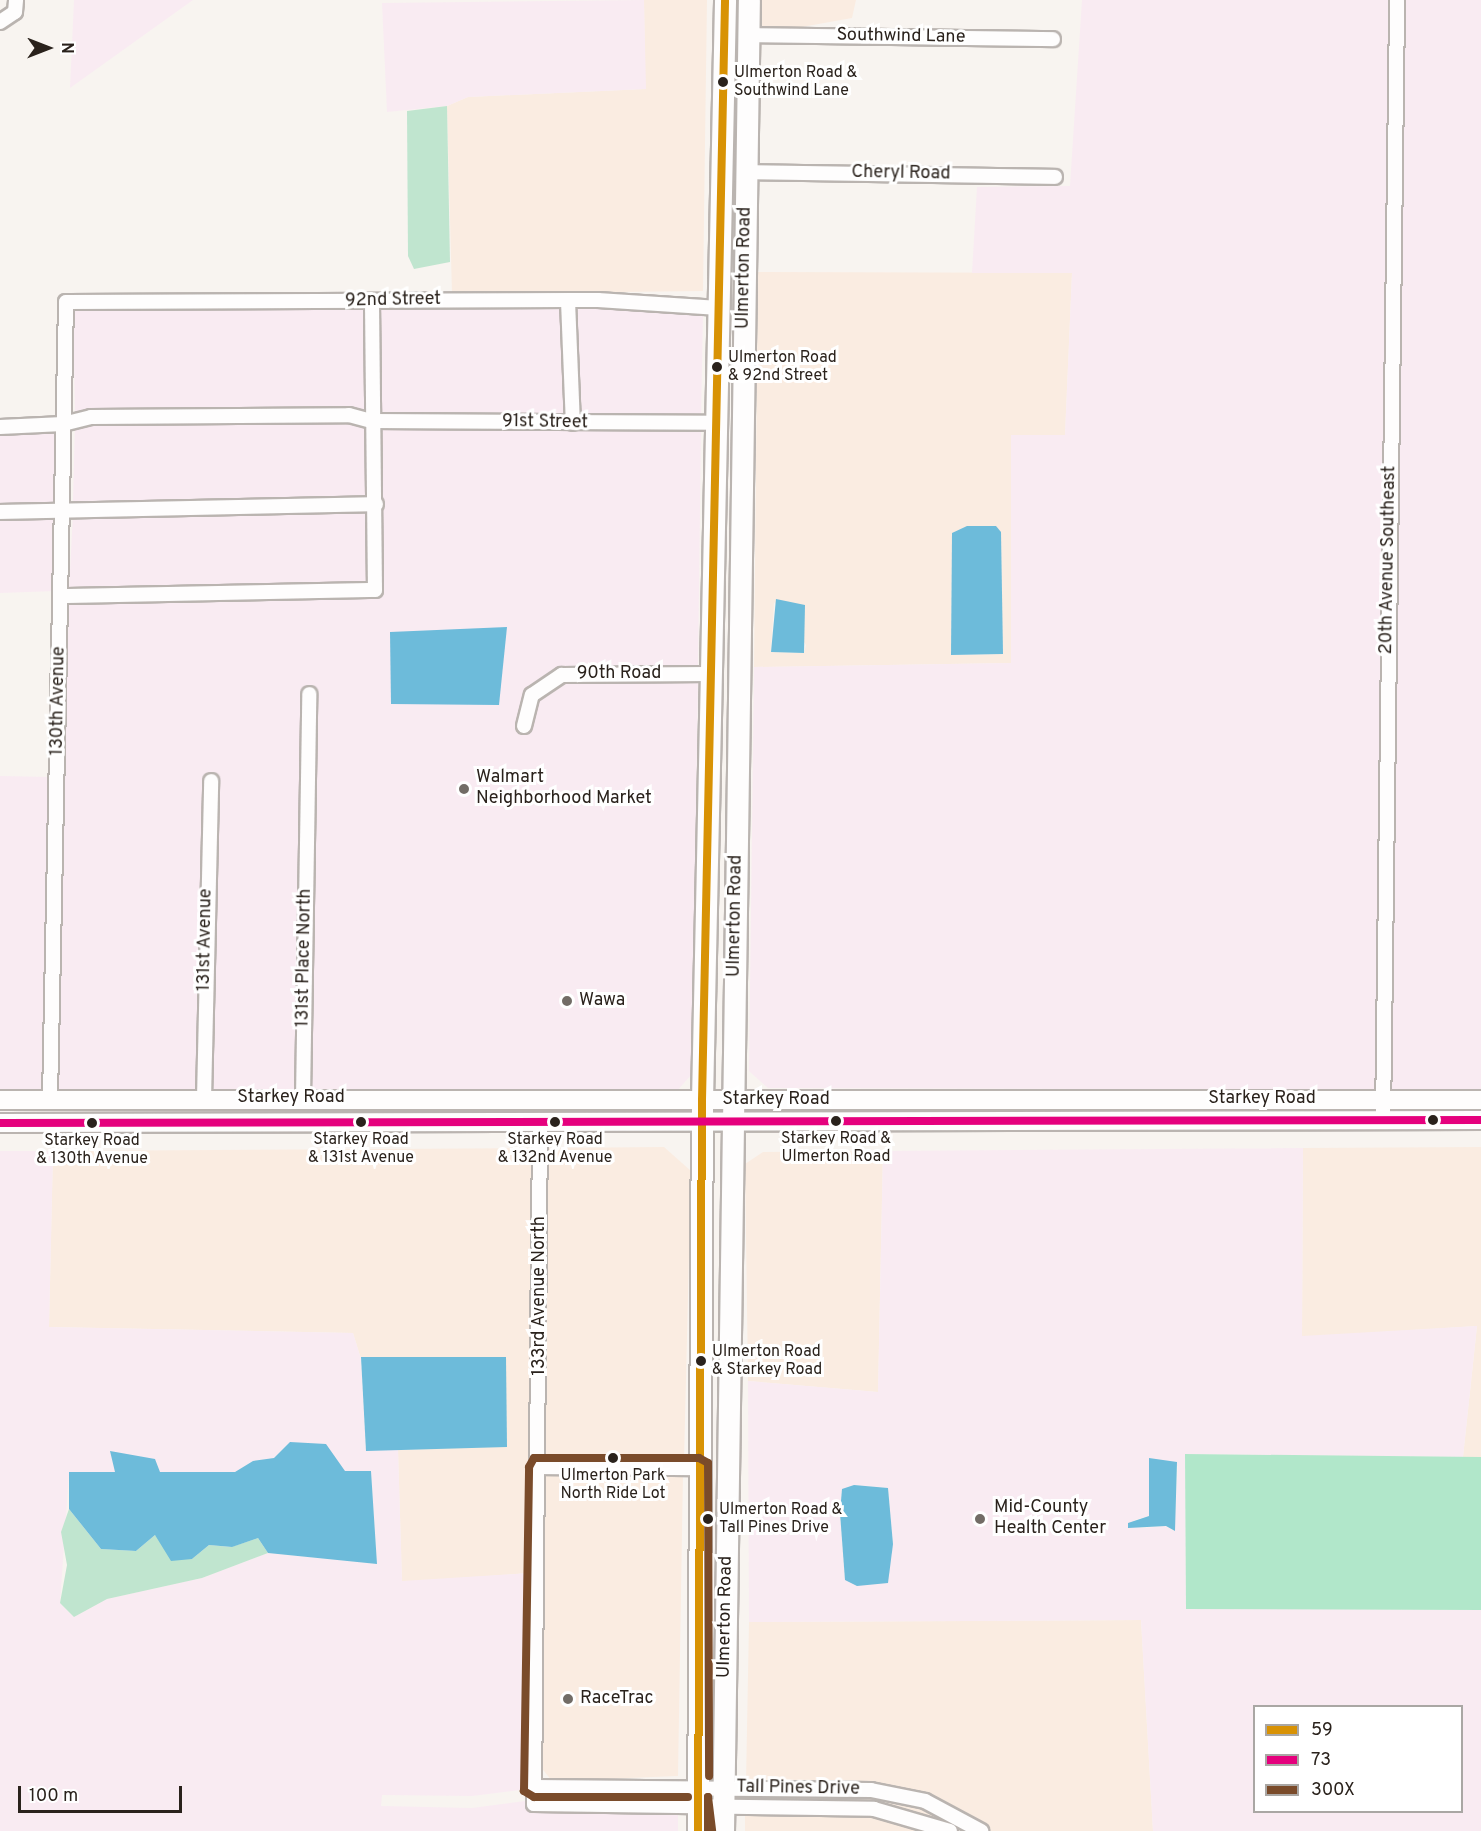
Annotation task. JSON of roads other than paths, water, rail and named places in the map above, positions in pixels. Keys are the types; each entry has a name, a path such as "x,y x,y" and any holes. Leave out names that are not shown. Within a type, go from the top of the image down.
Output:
{"main road":[{"name":"Ulmerton Road","path":"698,1831 702,1100 724,0"},
{"path":"736,0 734,144 746,172"},
{"name":"Ulmerton Road","path":"723,1831 749,0"},
{"path":"718,308 730,336 728,443 742,466"},
{"path":"714,516 726,543 726,643 740,670"},
{"path":"710,674 725,704 728,736 738,748"},
{"name":"Starkey Road","path":"0,1100 303,1098 1481,1100"},
{"path":"365,1125 401,1099"},
{"path":"0,1117 24,1117 50,1100 74,1123"},
{"name":"Starkey Road","path":"0,1123 702,1125 1481,1120"}],"street":[{"path":"0,22 15,12 16,0"},
{"name":"20th Avenue Southeast","path":"1383,1121 1397,0"},
{"name":"Southwind Lane","path":"748,35 1053,39"},
{"name":"Cheryl Road","path":"746,172 1055,177"},
{"path":"568,301 573,423"},
{"name":"92nd Street","path":"66,302 568,301 718,308"},
{"name":"130th Avenue","path":"50,1100 62,596 66,302"},
{"path":"62,596 375,590 376,504 372,421 372,302"},
{"name":"91st Street","path":"0,427 63,424 91,417 349,415 372,421 717,423"},
{"path":"0,512 376,504"},
{"name":"90th Road","path":"524,726 532,695 562,675 710,674"},
{"name":"131st Place North","path":"303,1098 309,694"},
{"name":"131st Avenue","path":"204,1099 211,781"},
{"name":"133rd Avenue North","path":"534,1804 540,1125"},
{"path":"538,1467 699,1468"},
{"name":"Tall Pines Drive","path":"534,1787 723,1797 874,1809 950,1831"},
{"name":"Tall Pines Drive","path":"534,1804 698,1796 893,1794 925,1801 981,1831"}],"water":[{"path":"967,526 996,526 1001,532 1003,654 951,655 952,533"},
{"path":"776,599 805,605 804,653 771,652"},
{"path":"507,627 499,705 391,704 390,632"},
{"path":"361,1357 506,1357 507,1447 366,1451"},
{"path":"290,1442 326,1444 345,1471 371,1471 377,1564 268,1553 258,1538 232,1547 209,1545 192,1559 171,1561 155,1535 136,1551 101,1549 69,1509 69,1472 115,1472 110,1451 155,1459 160,1472 235,1472 253,1461 274,1458"},
{"path":"1149,1458 1177,1462 1175,1531 1166,1526 1128,1528 1128,1523 1149,1516"},
{"path":"854,1485 888,1488 893,1544 888,1583 857,1586 845,1580 840,1513 842,1489"}],"place":[{"name":"Ulmerton Road & Southwind Lane","path":"723,82"},
{"name":"Ulmerton Road & 92nd Street","path":"717,367"},
{"name":"Walmart Neighborhood Market","path":"464,789"},
{"name":"Wawa","path":"567,1001"},
{"name":"Starkey Road & Ulmerton Road","path":"836,1121"},
{"name":"Starkey Road & 131st Avenue","path":"361,1122"},
{"name":"Starkey Road & 132nd Avenue","path":"555,1122"},
{"name":"Starkey Road & 130th Avenue","path":"92,1123"},
{"name":"Ulmerton Road & Starkey Road","path":"701,1361"},
{"name":"Ulmerton Park North Ride Lot","path":"613,1458"},
{"name":"Ulmerton Road & Tall Pines Drive","path":"708,1519"},
{"name":"Mid-County Health Center","path":"980,1519"},
{"name":"RaceTrac","path":"568,1699"}]}
